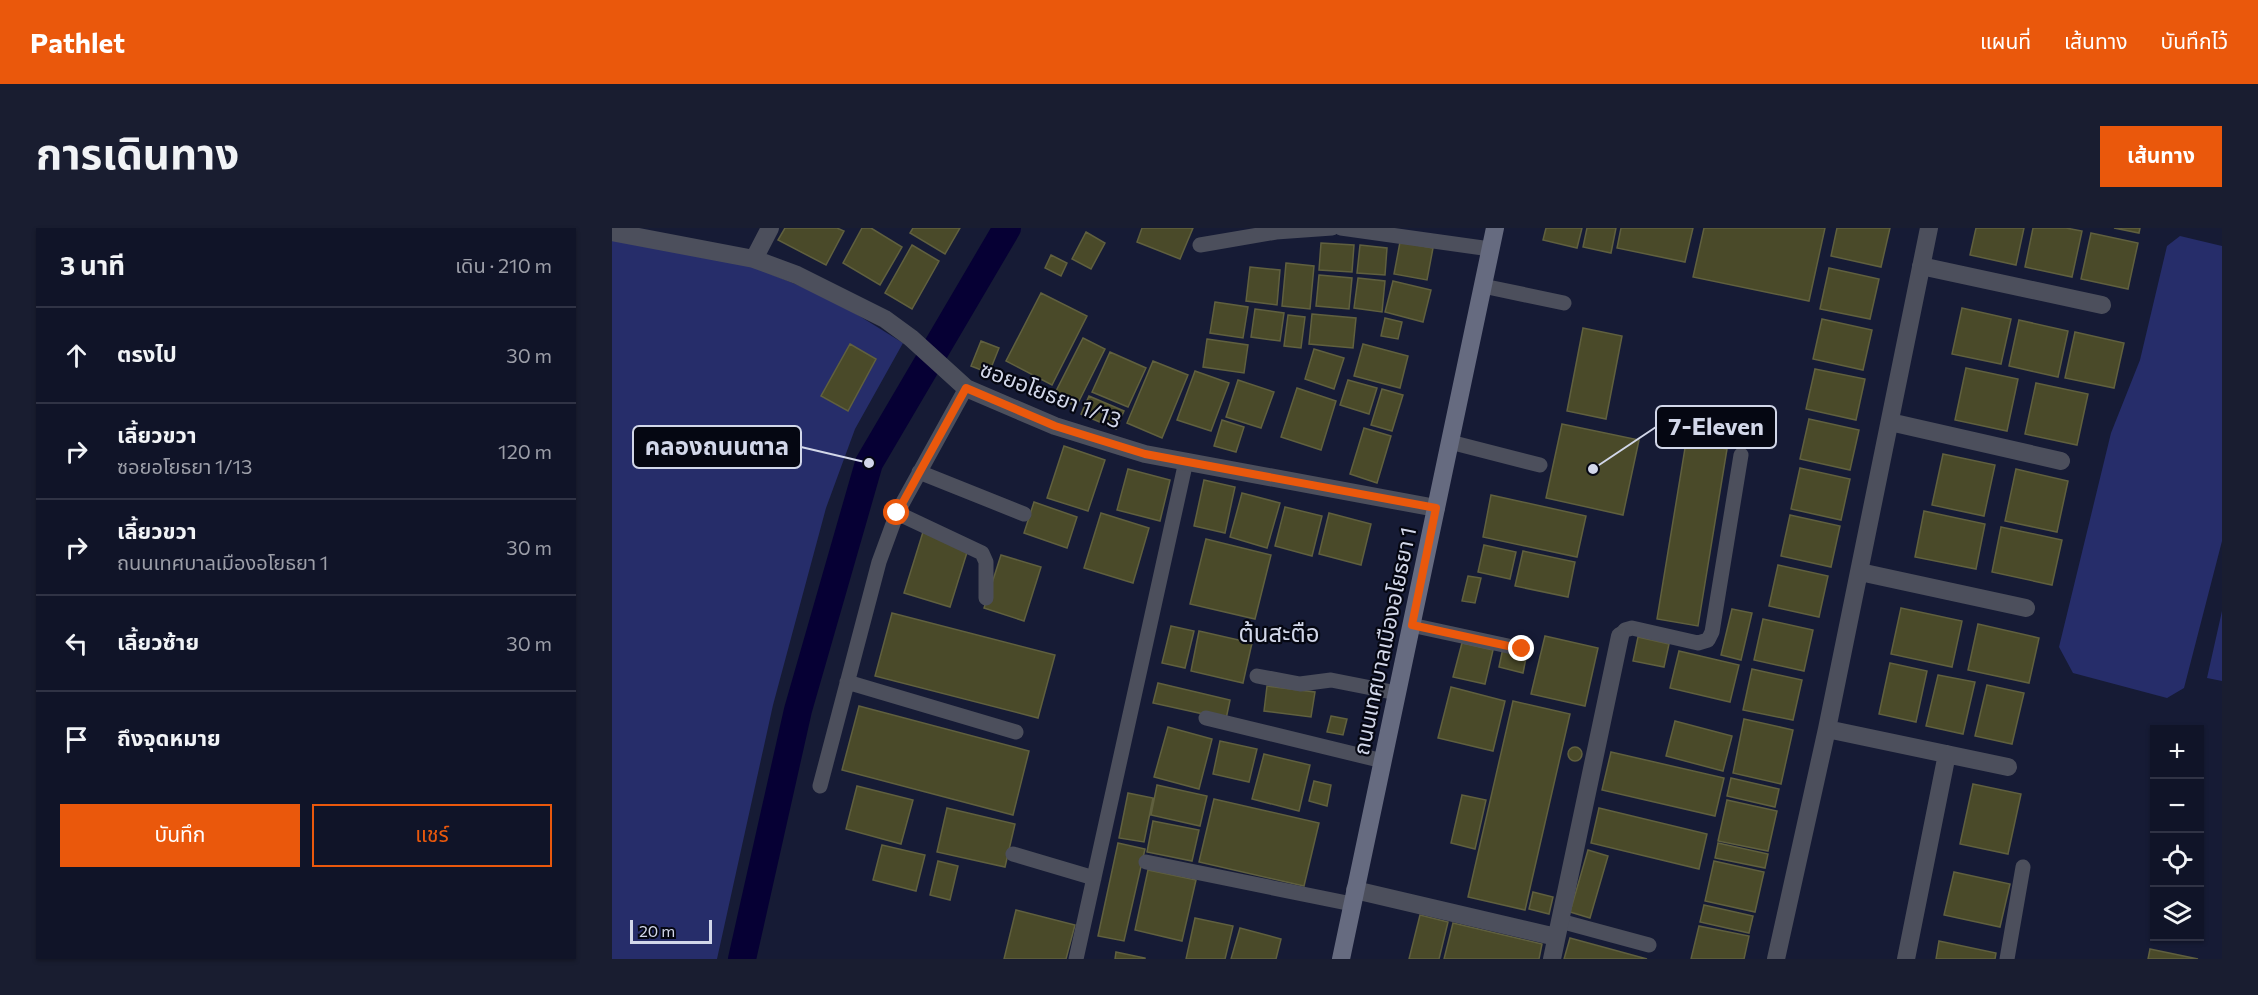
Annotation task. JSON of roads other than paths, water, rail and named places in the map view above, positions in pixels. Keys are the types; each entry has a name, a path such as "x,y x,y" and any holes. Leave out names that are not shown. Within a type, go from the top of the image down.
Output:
{"main road":[{"name":"ถนนเทศบาลเมืองอโยธยา 1","path":"1341,959 1495,228"}],"street":[{"path":"754,259 770,228"},
{"path":"1776,959 1860,572 1929,228"},
{"name":"ซอยอโยธยา 1/13","path":"612,232 754,259 797,276 885,319 911,338 960,383 1055,426 1145,454 1436,508"},
{"path":"1921,266 2102,305"},
{"path":"1890,422 2061,461"},
{"path":"1860,572 2026,608"},
{"path":"1552,959 1620,636"},
{"path":"1827,729 2008,767"},
{"path":"1906,959 1947,754"},
{"path":"1354,897 1558,929"}],"lane":[{"path":"1200,245 1276,232 1332,228"},
{"path":"1341,228 1490,249"},
{"path":"1483,286 1564,303"},
{"path":"820,786 879,562 897,513 919,472 960,383"},
{"path":"1450,442 1540,465"},
{"path":"1620,636 1625,630 1632,628 1698,642 1708,640 1712,632 1741,455"},
{"path":"1076,959 1186,461"},
{"path":"919,472 1024,514"},
{"path":"897,513 982,553 986,562 986,598"},
{"path":"1412,625 1522,649"},
{"path":"1257,676 1300,684 1331,680 1397,693"},
{"path":"847,681 1016,732"},
{"path":"1206,717 1383,761"},
{"path":"1013,854 1094,878"},
{"path":"1146,862 1354,897"},
{"path":"2007,959 2023,867"},
{"path":"1558,929 1649,945"}],"waterway":[{"path":"742,959 798,710 869,463 1007,228"}],"place":[{"name":"คลองถนนตาล","path":"869,463"},
{"name":"7-Eleven","path":"1593,469"}],"district":[{"name":"ต้นสะตือ","path":"1279,632"}]}
